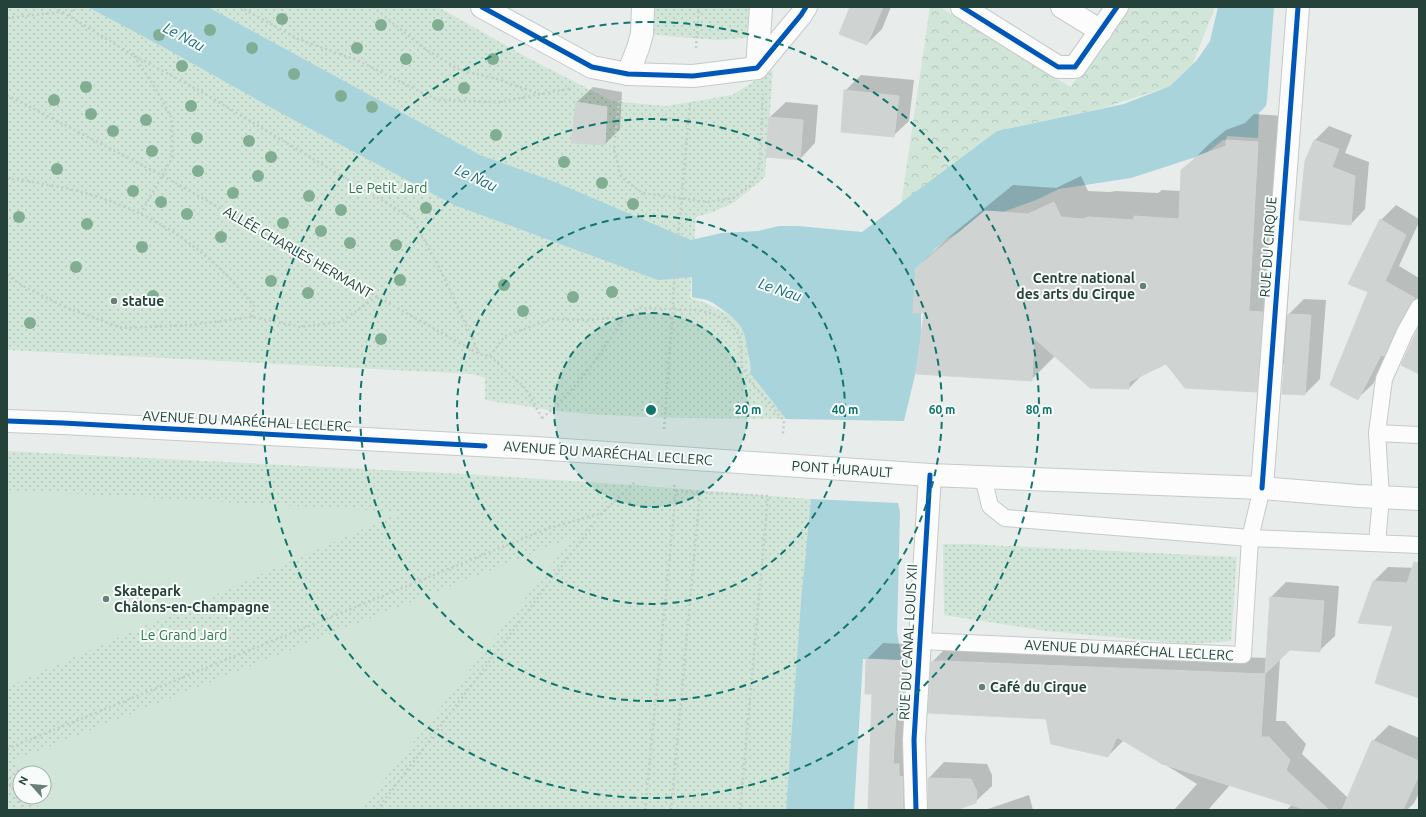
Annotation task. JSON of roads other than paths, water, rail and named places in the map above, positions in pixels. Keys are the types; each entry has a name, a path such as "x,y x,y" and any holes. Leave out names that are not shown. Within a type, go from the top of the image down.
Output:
{"street":[{"path":"482,7 592,67 628,74 693,76 757,68 806,7"},
{"path":"628,74 642,34 643,7"},
{"path":"757,68 761,7"},
{"path":"1062,7 1101,31"},
{"path":"964,8 1058,67 1075,67 1117,7"},
{"name":"RUE DU CIRQUE","path":"1262,488 1298,7"},
{"name":"AVENUE DU MARÉCHAL LECLERC","path":"7,421 71,423 535,448 754,463"},
{"name":"PONT HURAULT","path":"754,463 930,475"},
{"path":"930,475 1262,488 1419,499"},
{"name":"RUE DU CANAL LOUIS XII","path":"916,810 914,740 930,475"}],"lane":[{"path":"1377,543 1381,497 1377,433 1384,379 1405,332 1419,307"},
{"path":"1377,433 1419,435"},
{"path":"982,477 990,506 1005,518 1250,538 1419,545"},
{"name":"AVENUE DU MARÉCHAL LECLERC","path":"920,641 1243,655 1250,538 1262,488"}],"water":[{"name":"Le Nau","path":"88,7 208,7 480,155 555,182 691,240 722,233 758,231 779,226 798,226 862,232 997,131 1124,104 1170,86 1197,60 1210,41 1218,7 1274,7 1267,100 1266,106 1259,113 1258,138 1227,136 1226,140 1223,140 1205,154 1131,178 1059,189 1036,200 1003,212 985,211 961,231 945,240 934,250 921,267 916,267 913,312 921,313 921,338 916,371 904,421 786,419 750,373 747,344 744,332 733,318 714,304 705,299 692,297 692,277 658,280 454,205 279,112"},
{"path":"811,499 898,503 900,512 897,632 902,660 863,659 854,810 786,810 801,600"}],"place":[{"name":"Centre national des arts du Cirque","path":"1143,286"},
{"name":"statue","path":"114,301"},
{"name":"Skatepark Châlons-en-Champagne","path":"106,599"},
{"name":"Café du Cirque","path":"982,687"}],"park label":[{"name":"Le Petit Jard","path":"388,188"},
{"name":"Le Grand Jard","path":"184,635"}]}
